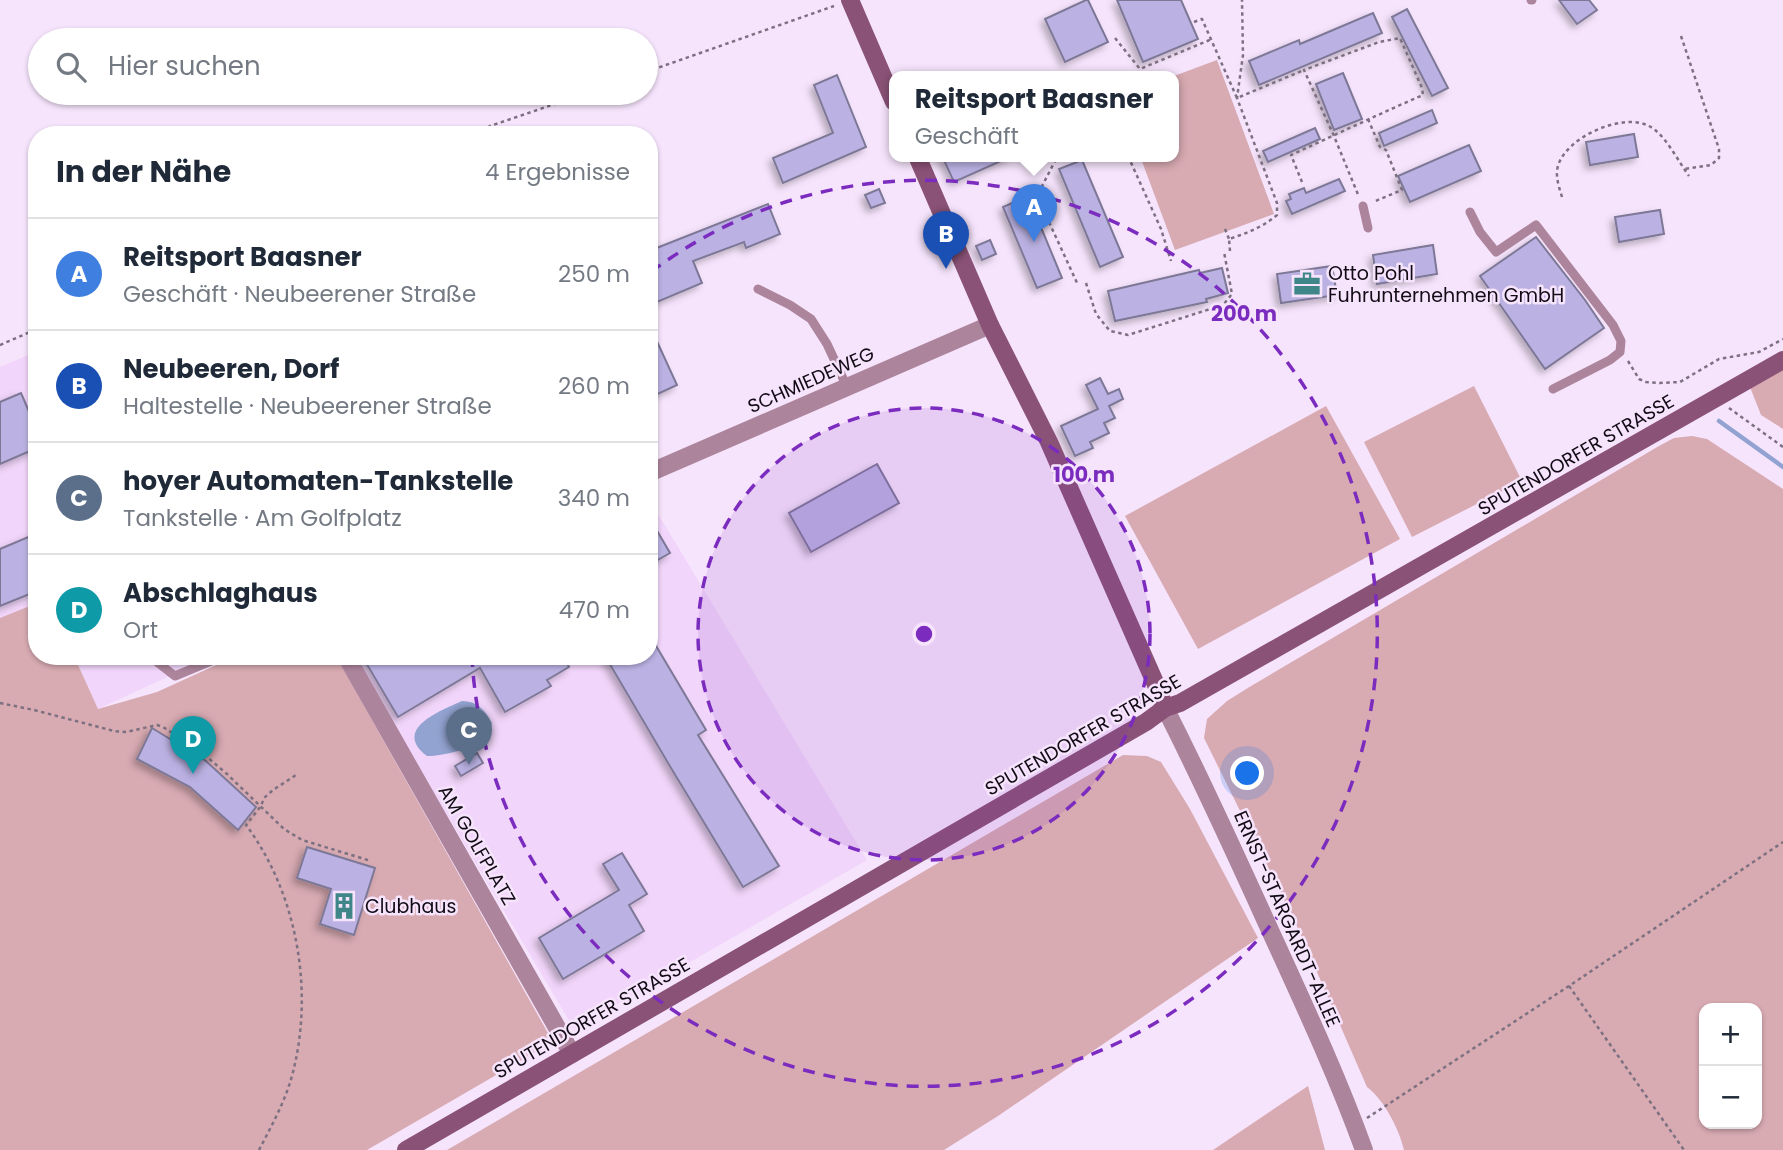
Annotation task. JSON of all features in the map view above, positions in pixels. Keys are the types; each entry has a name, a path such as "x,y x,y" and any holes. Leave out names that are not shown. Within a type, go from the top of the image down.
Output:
{"main road":[{"path":"850,0 889,91"},
{"path":"920,162 990,325 1049,442 1165,708"},
{"name":"SPUTENDORFER STRASSE","path":"406,1150 1146,722 1165,708 1180,703 1783,360"}],"street":[{"name":"SCHMIEDEWEG","path":"658,469 990,325"},
{"name":"AM GOLFPLATZ","path":"350,665 572,1054"},
{"name":"ERNST-STARGARDT-ALLEE","path":"1165,708 1220,819 1355,1124 1364,1150"}],"lane":[{"path":"1363,206 1368,228"},
{"path":"1469,212 1496,252 1536,225 1614,325 1621,341 1620,352 1610,360 1553,389"},
{"path":"758,289 811,318 827,344 847,387"},
{"path":"161,665 175,676 201,665"}],"path":[{"path":"658,68 850,0"},
{"path":"1237,98 1243,55 1242,0"},
{"path":"1194,22 1202,19 1212,39 1277,203 1277,215 1268,223 1229,239"},
{"path":"1681,36 1719,149 1719,158 1711,165 1684,169"},
{"path":"1115,38 1140,69 1212,39"},
{"path":"1237,98 1379,42 1400,38 1423,95 1291,155 1302,181"},
{"path":"1304,70 1363,206 1402,190 1386,150 1380,146 1368,119"},
{"path":"490,126 552,105"},
{"path":"1562,197 1557,170 1564,154 1579,139 1590,133 1619,124 1643,123 1652,127 1660,133 1689,176"},
{"path":"1054,162 1037,196 1077,285"},
{"path":"1131,162 1161,229 1171,261"},
{"path":"1225,229 1230,251"},
{"path":"1086,283 1096,314 1110,331 1128,335 1223,305 1232,294 1224,252"},
{"path":"0,345 28,333"},
{"path":"1620,352 1639,379 1646,382 1680,382 1719,359 1759,352 1783,339"},
{"path":"1716,400 1783,447"},
{"path":"0,703 114,731 127,732 157,725 163,727 200,751 284,830 302,839 371,862"},
{"path":"258,1150 287,1091 298,1048 301,985 296,937 283,893 266,857 246,825 273,790 296,775"},
{"path":"1355,1124 1569,986 1783,842"},
{"path":"1569,986 1684,1150"}],"shaded area":[{"path":"1217,60 1274,214 1175,250 1142,162 1179,162 1179,74"},
{"path":"28,355 28,607 0,618 0,367"},
{"path":"1783,368 1783,429 1761,415 1750,387"},
{"path":"1474,386 1522,481 1412,537 1364,442"},
{"path":"1326,406 1400,539 1198,649 1125,516"},
{"path":"1692,436 1707,439 1783,489 1783,1150 1404,1150 1390,1116 1380,1100 1367,1087 1296,924 1204,738 1207,719 1227,701 1251,686 1674,438"},
{"path":"658,514 867,860 574,1029 358,665 658,665"},
{"path":"28,607 28,665 78,665 98,709 157,692 216,665 341,665 553,1042 367,1150 0,1150 0,618"},
{"path":"78,665 193,665 98,709"},
{"path":"1123,755 1147,756 1161,762 1190,809 1258,938 944,1150 447,1150"},
{"path":"1308,1086 1325,1150 1213,1150"}],"water":[{"path":"462,701 472,703 483,710 492,723 489,733 470,747 427,756 418,746 415,737 417,729 432,716"}],"building":[{"path":"1086,0 1108,42 1065,62 1045,19"},
{"path":"1117,0 1181,0 1198,39 1143,62"},
{"path":"1559,0 1589,0 1597,10 1577,24"},
{"path":"1407,9 1448,88 1432,96 1392,17"},
{"path":"1373,13 1382,33 1259,85 1249,61 1299,40 1300,44"},
{"path":"1343,73 1362,119 1334,130 1316,84"},
{"path":"837,75 866,147 783,183 773,158 833,133 814,85"},
{"path":"1432,110 1437,123 1384,146 1379,133"},
{"path":"1315,128 1320,139 1268,162 1263,151"},
{"path":"1634,134 1638,157 1590,165 1586,142"},
{"path":"1469,145 1481,171 1410,202 1398,176"},
{"path":"945,162 999,162 954,182"},
{"path":"1083,162 1123,257 1100,267 1059,169"},
{"path":"1339,179 1345,191 1292,214 1286,201 1291,199 1289,194 1304,188 1306,193"},
{"path":"879,189 885,203 871,208 865,195"},
{"path":"1028,196 1062,278 1037,288 1003,207"},
{"path":"768,204 780,234 746,248 744,242 693,261 702,283 658,302 658,247"},
{"path":"1660,210 1664,234 1619,242 1615,217"},
{"path":"1536,237 1604,328 1545,369 1480,276"},
{"path":"990,240 996,254 982,260 976,246"},
{"path":"1433,245 1437,274 1377,284 1373,255"},
{"name":"Otto Pohl Fuhrunternehmen GmbH","path":"1332,266 1337,295 1281,303 1277,274"},
{"path":"1222,268 1228,293 1206,299 1207,302 1115,321 1108,291 1199,270 1200,273"},
{"path":"658,344 677,385 658,394"},
{"path":"1100,378 1108,394 1119,389 1123,399 1109,406 1115,418 1104,423 1109,433 1090,442 1093,448 1075,456 1061,426 1098,409 1086,385"},
{"path":"21,393 28,409 28,452 0,464 0,402"},
{"path":"877,464 899,503 811,552 789,513"},
{"path":"658,532 670,553 658,560"},
{"path":"28,537 28,595 0,606 0,549"},
{"path":"658,649 706,730 698,735 779,866 743,887 610,665 658,665"},
{"path":"367,665 569,667 547,680 551,686 505,712 480,668 398,717"},
{"path":"152,728 206,761 256,807 238,830 190,787 137,759"},
{"path":"477,753 483,763 461,776 455,766"},
{"name":"Clubhaus","path":"307,847 375,868 354,935 320,924 331,889 297,878"},
{"path":"622,853 647,894 629,905 644,931 563,979 539,938 619,890 603,864"}],"waterway":[{"path":"1719,421 1783,467"}],"place":[{"name":"Reitsport Baasner","path":"1034,242"},
{"name":"Neubeeren, Dorf","path":"946,269"},
{"name":"Otto Pohl Fuhrunternehmen GmbH","path":"1307,284"},
{"name":"hoyer Automaten-Tankstelle","path":"469,765"},
{"name":"Abschlaghaus","path":"193,774"},
{"name":"Clubhaus","path":"344,906"}]}
